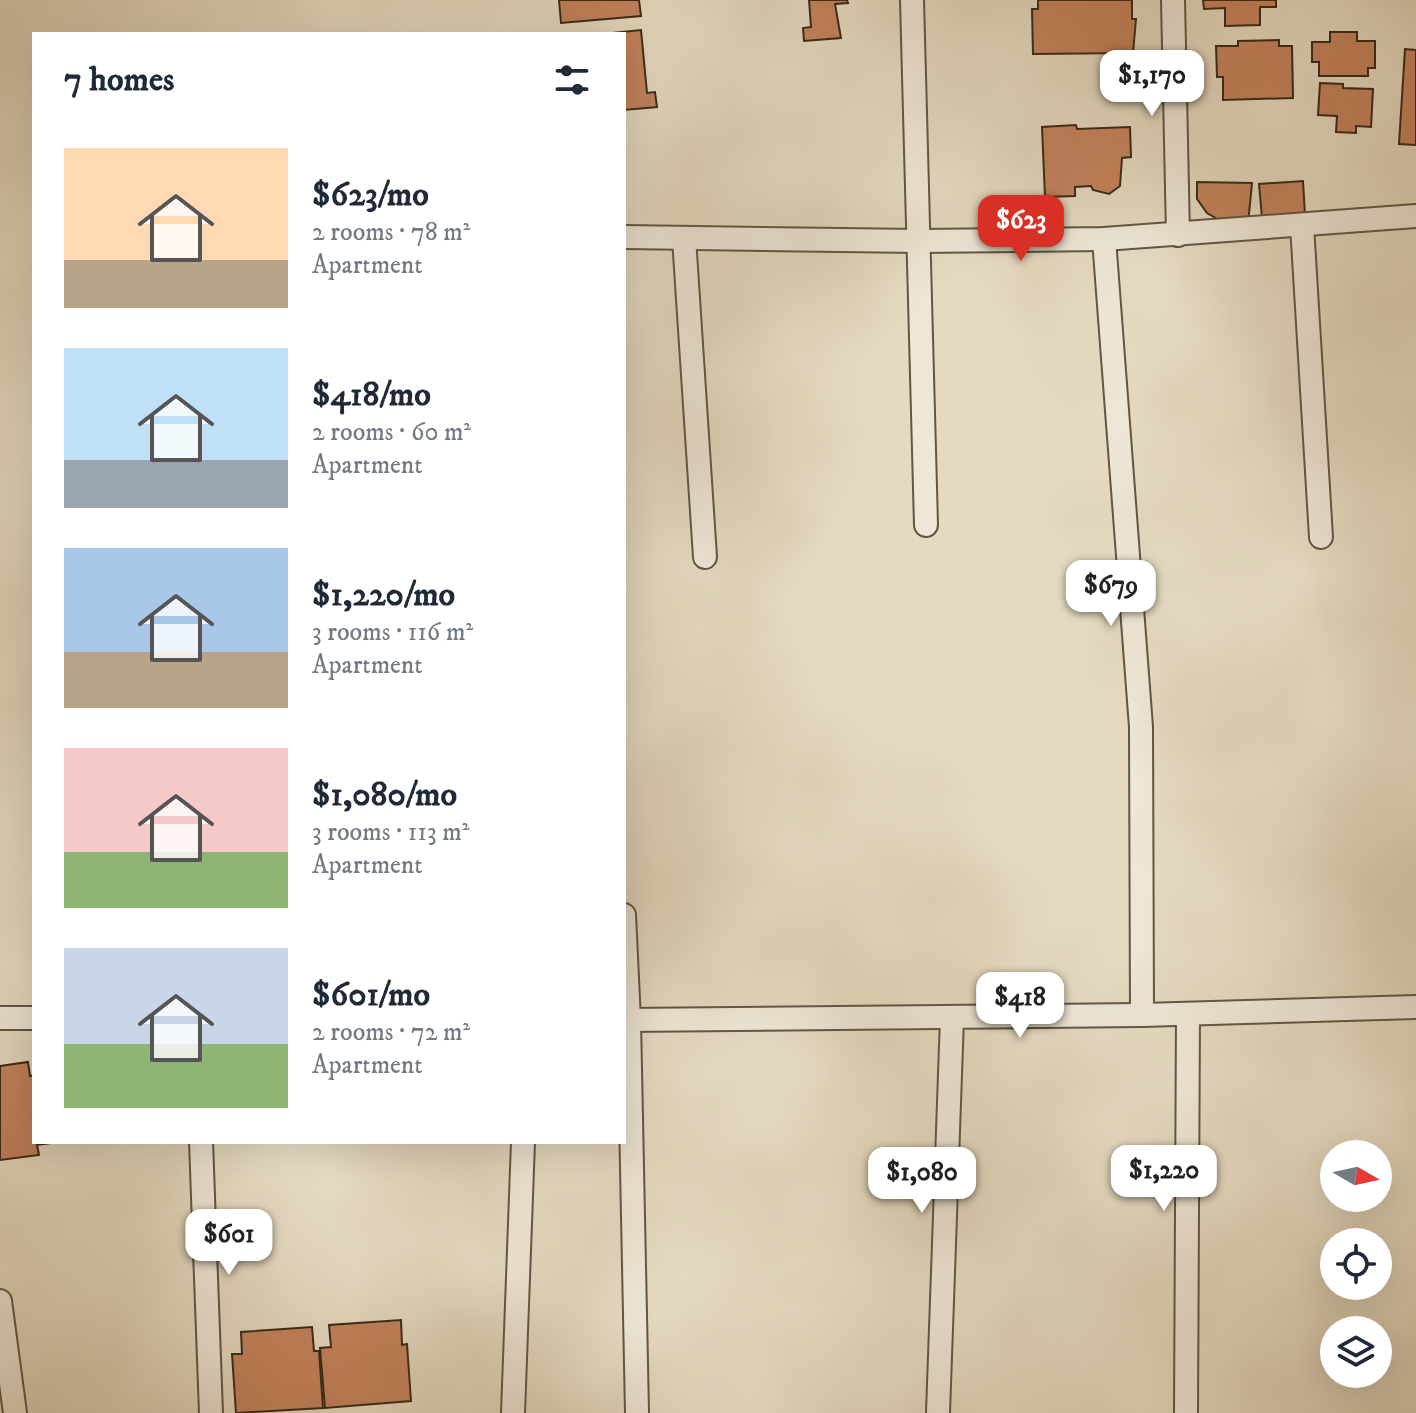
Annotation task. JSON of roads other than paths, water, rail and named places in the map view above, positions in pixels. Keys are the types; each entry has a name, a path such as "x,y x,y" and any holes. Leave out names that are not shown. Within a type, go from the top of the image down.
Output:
{"street":[{"path":"912,0 926,525"},
{"path":"1173,0 1178,235"},
{"path":"626,237 918,241 1104,239 1416,216"},
{"path":"1302,225 1321,537"},
{"path":"684,238 705,557"},
{"path":"1104,239 1141,727 1142,1015"},
{"path":"637,1413 626,1020 1142,1015 1416,1007"},
{"path":"1186,1413 1188,1014"},
{"path":"0,1018 32,1018"},
{"path":"938,1413 952,1018"},
{"path":"201,1144 211,1413"},
{"path":"513,1413 523,1144"},
{"path":"0,1301 15,1413"}]}
